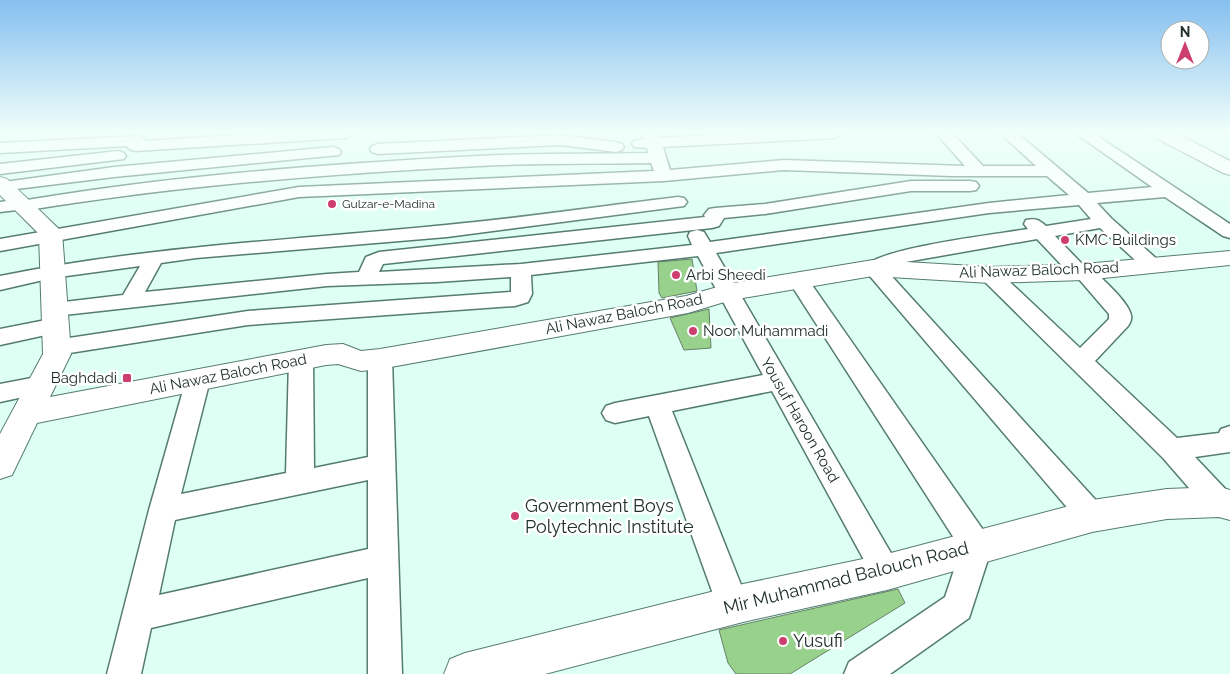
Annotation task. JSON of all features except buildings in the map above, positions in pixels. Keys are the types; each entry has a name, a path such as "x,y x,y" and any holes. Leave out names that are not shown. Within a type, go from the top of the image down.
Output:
{"street":[{"path":"6,191 80,164"},
{"path":"106,192 123,164"},
{"path":"6,191 118,172 194,164"},
{"path":"6,191 106,192 269,176 421,164"},
{"path":"0,245 299,192 551,164"},
{"name":"Yousuf Haroon Road","path":"661,164 678,202 777,381 887,572"},
{"path":"778,164 979,171 1051,171"},
{"path":"973,164 979,171"},
{"path":"1043,164 1084,199 1104,222 1152,266"},
{"path":"1128,164 1230,232"},
{"path":"870,168 885,190"},
{"path":"905,169 919,186"},
{"path":"367,278 373,261 379,258 712,222 715,219 713,215 715,213 765,209 885,190 919,186 1068,185"},
{"path":"0,464 57,354 50,232 6,191"},
{"path":"56,327 130,301 326,280 437,276 521,270 704,249 1015,206 1169,191"},
{"path":"0,283 52,272 196,252 426,233 678,202"},
{"path":"1015,206 1082,272 1120,314 1120,321 1080,362"},
{"path":"426,233 428,213"},
{"path":"1092,516 872,268 894,258 1104,222"},
{"path":"130,301 154,258"},
{"name":"Ali Nawaz Baloch Road","path":"26,413 301,360 343,354 352,361 358,362 380,359 688,304 728,292 872,268 990,275 1082,272 1230,258"},
{"path":"0,337 56,327 248,318 521,298 521,270"},
{"path":"990,275 1172,450 1224,503"},
{"path":"432,305 437,276"},
{"path":"798,280 977,547 958,606 861,674"},
{"path":"380,359 385,674"},
{"path":"300,482 301,360"},
{"path":"124,674 198,380"},
{"path":"614,413 777,381"},
{"path":"0,393 42,385"},
{"path":"657,405 733,606"},
{"path":"1172,450 1229,442 1230,436"},
{"path":"164,510 382,466"},
{"name":"Mir Muhammad Balouch Road","path":"466,674 733,606 887,572 1092,516 1167,504 1224,503"},
{"path":"138,615 383,560"}],"place":[{"name":"Gulzar-e-Madina","path":"332,204"},
{"name":"KMC Buildings","path":"1065,240"},
{"name":"Arbi Sheedi","path":"676,275"},
{"name":"Noor Muhammadi","path":"693,331"},
{"name":"Baghdadi","path":"127,378"},
{"name":"Government Boys Polytechnic Institute","path":"515,516"},
{"name":"Yusufi","path":"783,641"}]}
